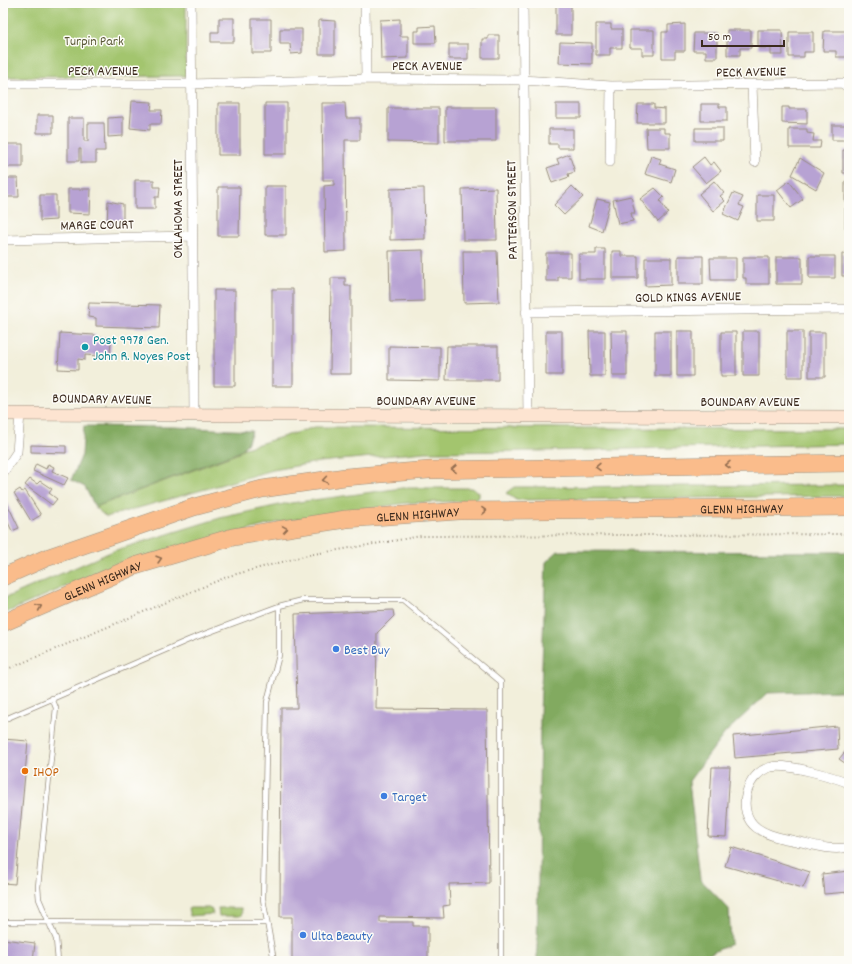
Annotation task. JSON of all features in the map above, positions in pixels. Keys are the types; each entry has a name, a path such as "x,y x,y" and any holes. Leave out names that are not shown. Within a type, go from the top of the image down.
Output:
{"highway":[{"path":"767,464 849,456"},
{"path":"3,576 46,558 194,506 262,489 346,477 429,470 849,464"},
{"name":"GLENN HIGHWAY","path":"3,623 135,566 233,537 346,519 459,511 849,507"}],"street":[{"name":"OKLAHOMA STREET","path":"191,3 191,236 194,415"},
{"path":"365,3 366,79"},
{"name":"PATTERSON STREET","path":"523,3 528,416"},
{"name":"PECK AVENUE","path":"3,84 191,84 366,79 523,80 611,86 842,83 849,88"},
{"path":"752,85 755,162"},
{"path":"610,162 611,86"},
{"name":"MARGE COURT","path":"3,240 191,236"},
{"name":"GOLD KINGS AVENUE","path":"526,312 849,309"},
{"name":"BOUNDARY AVEUNE","path":"3,414 849,417"},
{"path":"3,473 17,452 20,414"},
{"path":"849,783 785,766 771,767 760,772 751,781 746,793 745,804 749,818 756,827 767,834 823,848 849,847"}],"lane":[{"path":"3,720 191,638 279,606 303,600 404,600 500,682 501,961"},
{"path":"274,961 263,899 267,702 279,655 279,606"},
{"path":"52,698 56,708 38,887 39,899 56,939 58,961"},
{"path":"3,922 267,923"}],"path":[{"path":"3,672 229,576 308,555 421,536 849,534"}],"green space":[{"name":"Turpin Park","path":"3,3 186,3 186,76 3,77"},
{"path":"84,426 175,427 252,431 247,444 239,452 95,507 85,487 71,480 82,455"},
{"path":"315,427 849,429 849,444 425,452 319,462 273,470 106,517 95,507 239,453 242,449"},
{"path":"849,485 849,496 516,500 506,493 514,487"},
{"path":"402,488 471,488 479,492 479,497 471,501 406,503 279,522 115,565 3,614 3,599 113,551 220,518 284,504"},
{"path":"558,551 849,552 849,694 845,691 768,693 725,733 689,781 700,879 729,909 731,944 694,961 537,961 540,714 546,562"},
{"path":"211,908 213,914 190,916 188,909"},
{"path":"218,908 241,908 242,914 240,916 219,916"}],"building":[{"path":"470,3 486,3 486,6 470,6"},
{"path":"556,4 571,4 571,35 556,35"},
{"path":"219,18 234,18 234,42 211,42 211,32 219,32"},
{"path":"252,19 271,19 271,53 252,53"},
{"path":"400,19 400,36 408,36 408,58 381,59 380,20"},
{"path":"319,20 335,21 335,54 319,54"},
{"path":"596,24 611,24 611,29 622,29 622,48 610,48 610,55 596,55"},
{"path":"685,24 685,51 675,51 675,58 662,58 662,32 668,32 668,25"},
{"path":"435,26 436,43 414,43 414,31 419,31 419,27"},
{"path":"280,29 302,29 302,53 291,54 290,44 280,44"},
{"path":"630,30 654,30 654,55 642,55 642,48 630,48"},
{"path":"727,30 751,30 751,48 740,48 740,55 727,55"},
{"path":"758,30 782,30 783,55 771,55 771,48 758,48"},
{"path":"824,31 848,31 848,57 836,57 836,51 823,51"},
{"path":"789,32 813,32 813,52 804,52 804,57 789,57"},
{"path":"694,33 717,33 717,58 706,58 706,51 693,51"},
{"path":"488,35 499,35 499,58 482,58 482,39 488,39"},
{"path":"560,42 592,43 592,64 559,63"},
{"path":"449,44 468,44 468,59 449,59"},
{"path":"132,101 152,102 151,110 162,110 161,124 150,124 150,130 130,128"},
{"path":"218,103 240,103 240,155 218,155"},
{"path":"265,103 287,103 287,154 265,154"},
{"path":"322,103 345,103 346,118 360,118 360,140 345,140 346,251 325,252 324,186 334,185 334,180 323,180"},
{"path":"556,104 581,104 581,118 556,118"},
{"path":"638,104 654,104 654,108 665,109 665,123 637,123"},
{"path":"701,104 719,104 719,107 727,107 727,121 701,121"},
{"path":"445,107 496,107 496,141 445,141"},
{"path":"782,107 789,107 789,109 807,109 807,124 782,123"},
{"path":"388,108 439,108 439,143 388,142"},
{"path":"37,115 53,115 53,133 37,133"},
{"path":"123,117 123,136 108,137 108,118"},
{"path":"68,118 84,118 84,141 88,141 88,123 104,123 105,151 96,151 96,163 81,163 81,149 79,149 79,161 68,161"},
{"path":"832,125 849,125 849,140 832,140"},
{"path":"646,128 664,128 664,133 670,133 670,148 647,148"},
{"path":"695,128 723,128 723,141 695,141"},
{"path":"549,129 573,129 573,148 558,148 558,144 549,144"},
{"path":"789,129 807,129 807,133 814,134 813,141 821,141 820,148 789,148"},
{"path":"3,144 23,144 23,167 3,167"},
{"path":"843,150 849,150 849,173 843,173"},
{"path":"569,154 575,172 568,174 569,177 552,183 547,168 559,164 557,159"},
{"path":"651,156 661,159 659,164 675,169 671,182 645,174"},
{"path":"704,157 710,165 714,162 721,171 706,183 692,167"},
{"path":"800,158 824,173 816,189 792,175"},
{"path":"3,178 18,178 19,197 3,197"},
{"path":"135,180 154,180 154,187 160,187 159,197 155,197 155,209 135,209"},
{"path":"714,181 724,193 720,196 725,201 713,211 699,194"},
{"path":"789,181 803,199 791,208 777,190"},
{"path":"845,181 849,181 849,202 845,202"},
{"path":"265,186 286,186 286,235 265,235"},
{"path":"572,186 583,197 564,215 554,205"},
{"path":"218,187 240,187 239,236 218,236"},
{"path":"424,188 425,239 390,240 390,189"},
{"path":"496,188 497,240 463,240 462,189"},
{"path":"655,188 664,197 660,201 668,213 658,222 640,199"},
{"path":"68,189 91,189 90,214 68,213"},
{"path":"733,193 743,197 739,205 744,207 738,221 723,214"},
{"path":"40,195 56,195 56,220 40,221"},
{"path":"757,195 774,195 774,221 757,221"},
{"path":"631,196 635,213 631,213 633,221 618,224 613,200"},
{"path":"597,199 610,202 602,231 589,226"},
{"path":"108,201 123,204 123,224 107,224"},
{"path":"845,208 849,208 849,229 845,229"},
{"path":"596,249 605,249 605,279 579,279 579,254 596,254"},
{"path":"423,250 424,301 390,302 389,251"},
{"path":"463,251 497,251 499,302 464,303"},
{"path":"612,251 621,251 621,256 638,256 638,278 612,278"},
{"path":"546,253 571,253 571,277 558,277 558,281 546,281"},
{"path":"842,254 849,254 849,276 842,276"},
{"path":"678,256 703,256 703,284 678,284"},
{"path":"809,256 835,256 835,278 809,278"},
{"path":"743,257 769,257 769,284 746,284 746,278 743,278"},
{"path":"776,257 802,257 802,284 776,284"},
{"path":"645,258 671,258 671,285 645,286"},
{"path":"710,258 736,258 736,280 711,280"},
{"path":"331,278 345,278 345,286 351,286 351,374 330,374"},
{"path":"272,289 293,289 293,386 272,386"},
{"path":"214,290 235,290 235,386 214,386"},
{"path":"89,303 160,305 159,328 96,326 96,318 88,317"},
{"path":"546,331 562,331 562,375 546,375"},
{"path":"589,331 605,331 605,376 590,376"},
{"path":"611,331 627,331 627,376 612,376"},
{"path":"655,331 671,331 671,376 655,376"},
{"path":"677,331 693,331 693,376 677,376"},
{"path":"743,331 759,331 759,376 743,376"},
{"path":"787,331 803,331 803,377 787,377"},
{"path":"721,332 736,332 736,376 721,376"},
{"path":"809,332 825,332 825,377 809,377"},
{"name":"Post 9978 Gen. John R. Noyes Post","path":"60,333 95,335 95,337 111,338 110,357 85,355 85,360 78,359 78,370 58,369"},
{"path":"389,346 440,347 440,381 389,380"},
{"path":"447,346 498,346 498,380 446,380"},
{"path":"31,445 66,446 66,453 31,452"},
{"path":"36,464 46,469 48,464 54,467 52,471 68,478 64,485 33,471"},
{"path":"30,479 37,484 40,481 52,489 49,493 57,499 52,505 25,485"},
{"path":"20,489 22,492 25,490 41,515 31,521 14,493"},
{"path":"3,495 19,528 12,531 3,512"},
{"name":"Target","path":"393,610 394,616 377,633 376,709 487,710 489,883 449,884 450,905 443,906 444,918 380,917 380,922 413,922 413,926 428,926 428,961 292,961 292,917 280,917 281,708 297,708 295,614"},
{"path":"837,726 838,749 735,758 733,736"},
{"path":"3,739 28,741 15,884 3,883"},
{"path":"849,747 849,766 839,759"},
{"path":"712,767 730,767 726,837 708,836"},
{"path":"731,847 810,872 803,888 725,866"},
{"path":"849,871 849,892 824,894 822,874"},
{"path":"3,939 35,943 33,961 3,961"}],"place":[{"name":"Post 9978 Gen. John R. Noyes Post","path":"85,347"},
{"name":"Best Buy","path":"336,649"},
{"name":"IHOP","path":"25,771"},
{"name":"Target","path":"384,796"},
{"name":"Ulta Beauty","path":"303,935"}]}
